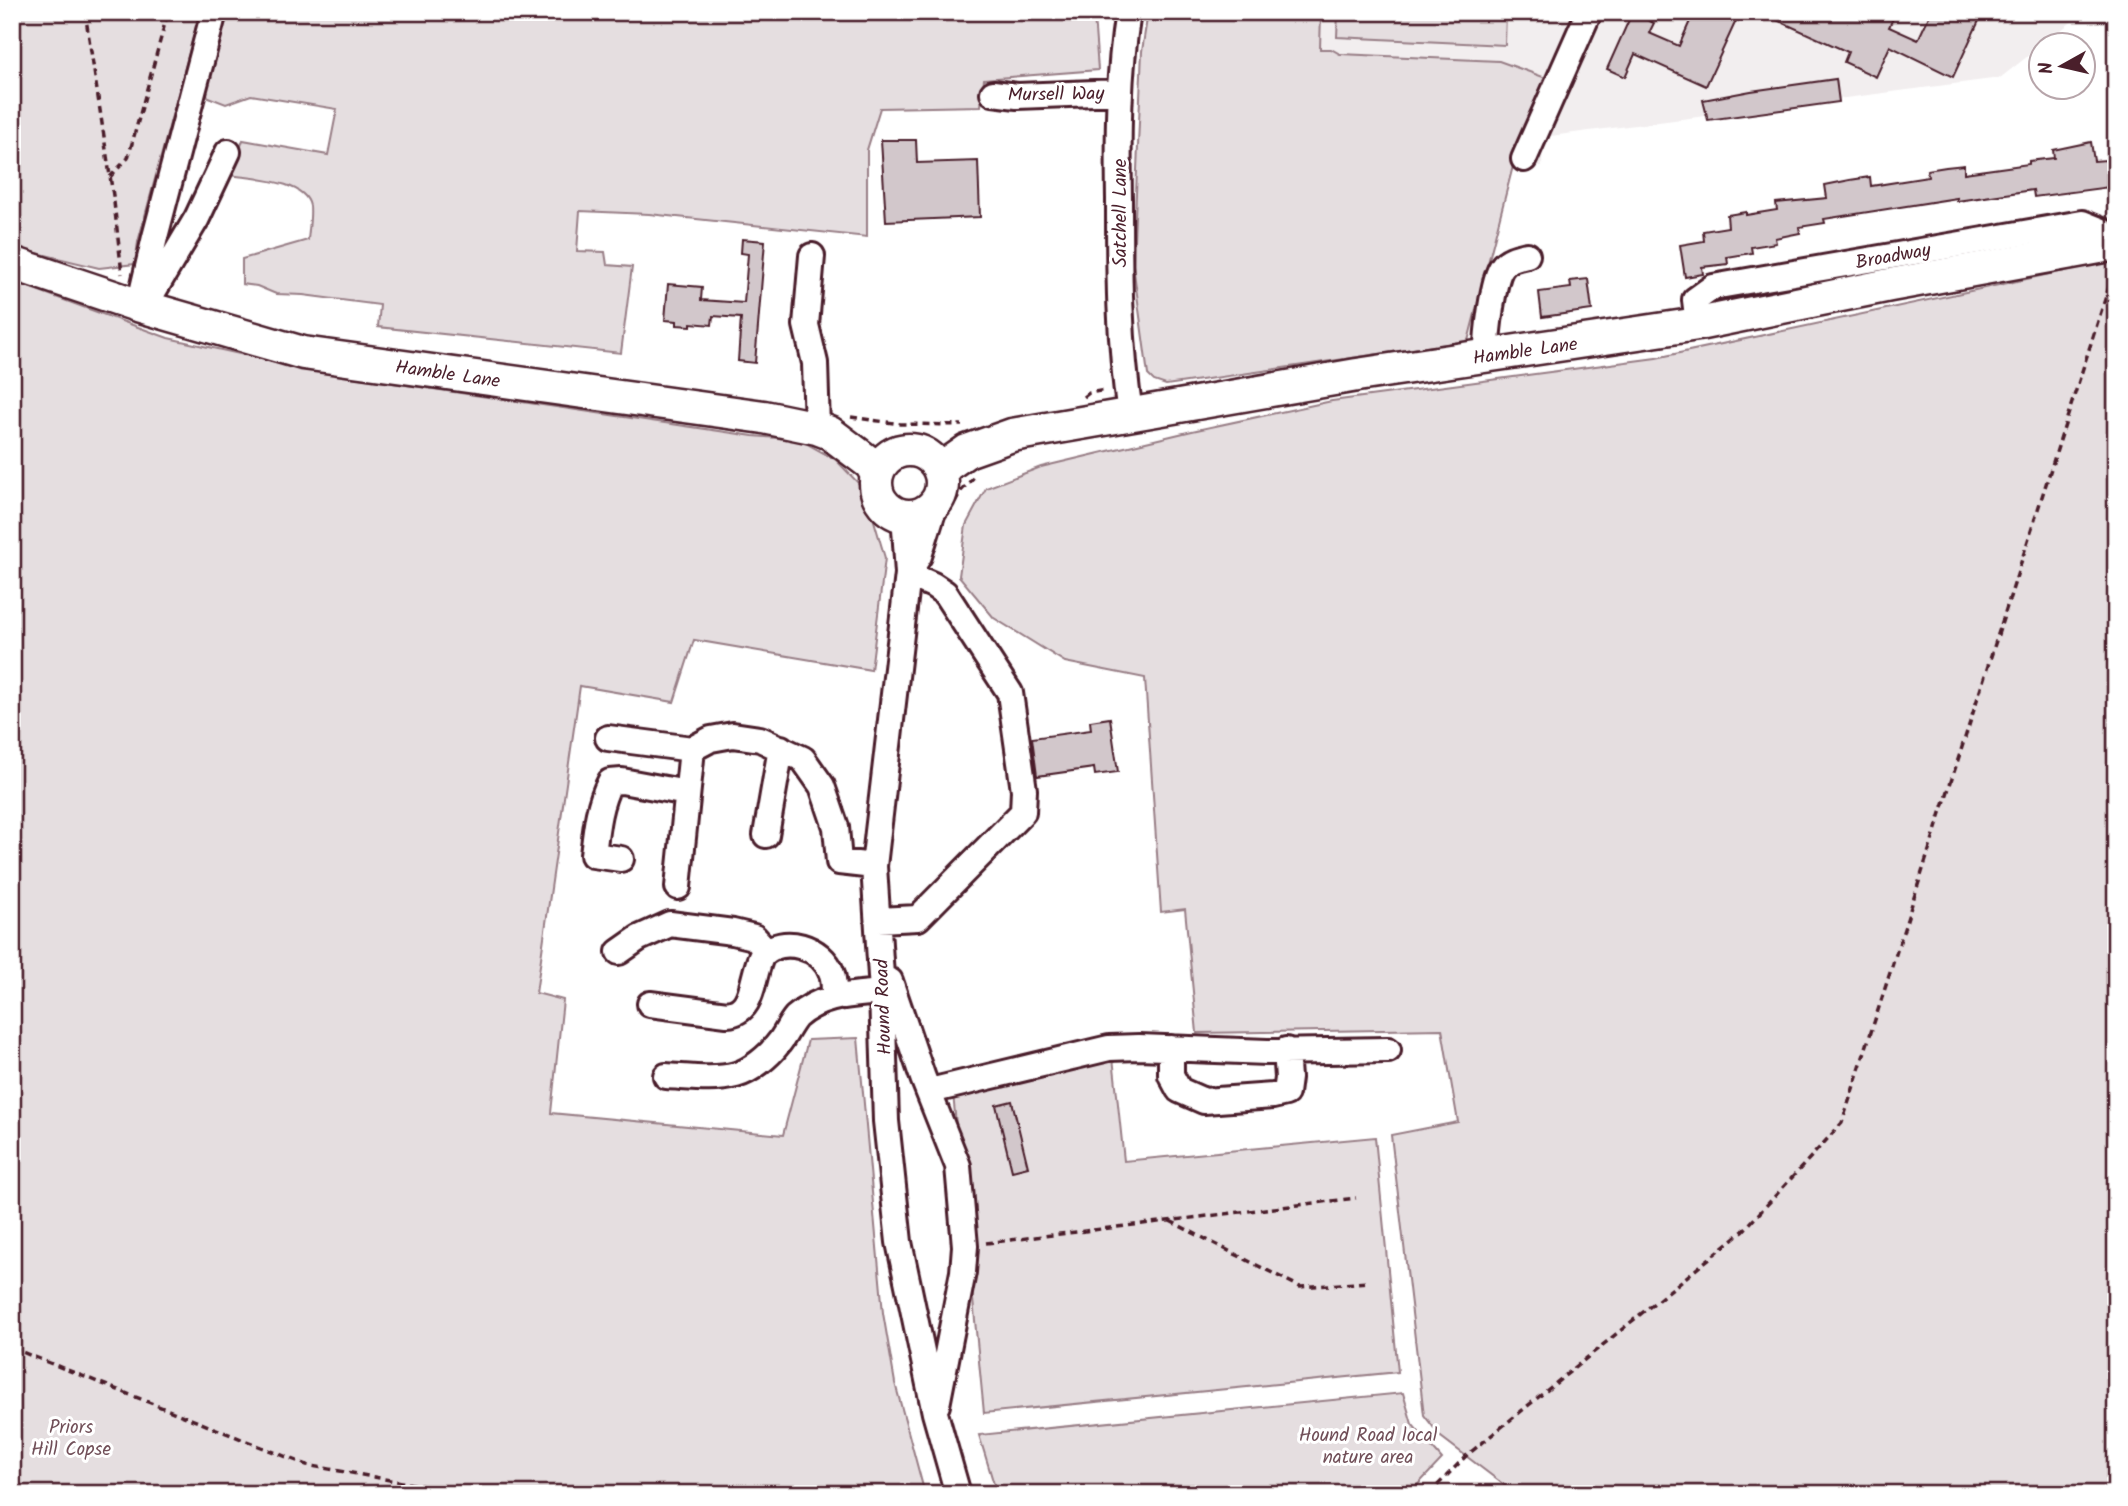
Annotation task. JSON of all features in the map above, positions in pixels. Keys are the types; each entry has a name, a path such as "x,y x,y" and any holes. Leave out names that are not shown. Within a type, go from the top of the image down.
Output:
{"main road":[{"name":"Hamble Lane","path":"940,470 967,451 1012,435 1130,413 1698,324 1890,285 2112,252"},
{"name":"Hamble Lane","path":"12,263 142,306 303,353 764,417 824,431 871,464 875,486"},
{"path":"824,431 870,437 904,450 922,452 932,458 940,470 943,483 941,494 935,505 916,517 893,516 880,500 875,486 884,461 893,453 904,450"}],"street":[{"path":"142,306 142,293 155,237 214,12"},
{"name":"Satchell Lane","path":"1128,12 1120,92 1119,272 1130,413"},
{"path":"1524,159 1589,12"},
{"name":"Mursell Way","path":"993,93 1017,96 1120,92"},
{"path":"142,306 197,218 228,152"},
{"path":"1487,355 1486,343 1499,271 1508,261 1527,255"},
{"path":"812,256 806,325 824,431"},
{"path":"935,505 919,556 908,574 933,584 944,593 1010,693 1024,790 1023,812 918,918 878,927 894,998 958,1166 965,1246 963,1272 935,1413"},
{"name":"Hound Road","path":"893,516 905,528 908,574 874,866 886,1121 898,1242 935,1413 958,1494"},
{"path":"608,738 692,749 711,739 733,735 760,739 781,748 803,759 822,786 836,827 839,862 874,866"},
{"path":"766,835 781,748"},
{"path":"678,887 692,749"},
{"path":"621,859 593,855 598,817 610,782 622,781 687,793"},
{"path":"619,952 639,938 670,924 754,937 766,950"},
{"path":"650,1004 736,1013 745,1007 758,962 766,950 779,945 795,944 813,951 823,960 832,974 834,996"},
{"path":"666,1076 710,1078 737,1075 761,1062 778,1045 794,1019 808,1009 834,996 882,992"},
{"path":"930,1091 1109,1048 1268,1052 1388,1050"},
{"path":"1171,1048 1171,1075 1179,1090 1203,1101 1286,1093 1286,1050"}],"path":[{"path":"85,12 122,276"},
{"path":"110,177 128,158 169,12"},
{"path":"1429,1494 1466,1456 1743,1231 1842,1123 2112,252"},
{"path":"875,486 893,516"},
{"path":"965,1246 1356,1198"},
{"path":"1170,1221 1300,1287 1369,1282"},
{"path":"12,1348 307,1465 468,1494"}],"shaded area":[{"path":"1148,12 2084,12 2059,32 2026,32 2026,58 2000,78 1543,137 1542,167 1513,166 1468,341 1166,385 1154,381 1148,375 1133,265 1142,51"}],"green space":[{"path":"12,12 200,12 138,242 135,264 99,268 12,247"},
{"path":"228,12 1096,12 1094,16 1098,70 984,79 981,106 880,108 867,150 867,237 649,214 580,211 577,251 605,252 607,265 632,267 621,353 378,327 380,305 276,294 257,286 242,284 242,259 308,240 310,214 306,197 288,186 231,175 243,140 328,155 337,109 251,95 226,104 208,97 205,86"},
{"path":"1148,12 1321,12 1320,49 1331,49 1340,54 1499,61 1546,78 1513,166 1468,341 1166,385 1154,381 1148,375 1133,265 1142,51"},
{"path":"1338,12 1506,12 1505,45 1337,37"},
{"path":"2116,260 2116,1494 1516,1494 1441,1437 1424,1415 1391,1135 1458,1122 1442,1029 1197,1033 1185,909 1161,912 1145,678 1065,662 994,618 959,576 966,525 986,488 1041,467 1192,431 1332,401 1656,358"},
{"name":"Priors Hill Copse","path":"12,281 168,338 325,373 753,436 800,440 836,460 865,490 885,558 871,670 694,640 674,702 580,686 536,993 563,1000 551,1113 783,1135 808,1040 858,1038 883,1313 895,1383 925,1494 12,1494"},
{"path":"1113,1057 1124,1161 1375,1137 1398,1372 984,1413 951,1073"},
{"name":"Hound Road local nature area","path":"1403,1393 1412,1424 1442,1459 1409,1494 997,1494 979,1435"}],"building":[{"path":"1694,12 1740,12 1706,86 1635,54 1625,77 1607,69 1632,13 1654,23 1649,33 1679,46"},
{"path":"1759,12 1896,12 1889,27 1918,40 1931,12 1983,12 1953,77 1890,46 1876,77 1844,62 1848,52"},
{"path":"1836,79 1839,102 1708,120 1703,100 1751,91"},
{"path":"881,140 916,140 917,163 978,161 980,217 886,221"},
{"path":"2091,142 2094,161 2106,160 2110,187 2034,197 2033,190 1957,201 1957,198 1824,219 1825,223 1799,227 1800,233 1775,238 1776,243 1751,247 1752,253 1727,257 1728,264 1702,267 1703,274 1685,277 1680,245 1704,241 1703,231 1728,227 1727,215 1777,210 1776,203 1827,198 1825,185 1870,177 1871,186 1928,177 1927,170 1946,167 1964,165 1964,173 2029,164 2029,161 2054,158 2053,150"},
{"path":"742,239 765,241 755,363 738,361 741,318 713,316 712,325 691,323 691,326 677,325 677,321 665,320 668,284 702,287 701,300 744,303 748,254 741,253"},
{"path":"1588,279 1592,310 1542,317 1539,292 1571,288 1570,281"},
{"path":"1110,718 1118,772 1095,775 1094,768 1037,776 1032,738 1091,730 1090,721"},
{"path":"1012,1101 1028,1167 1012,1171 996,1105"}]}
